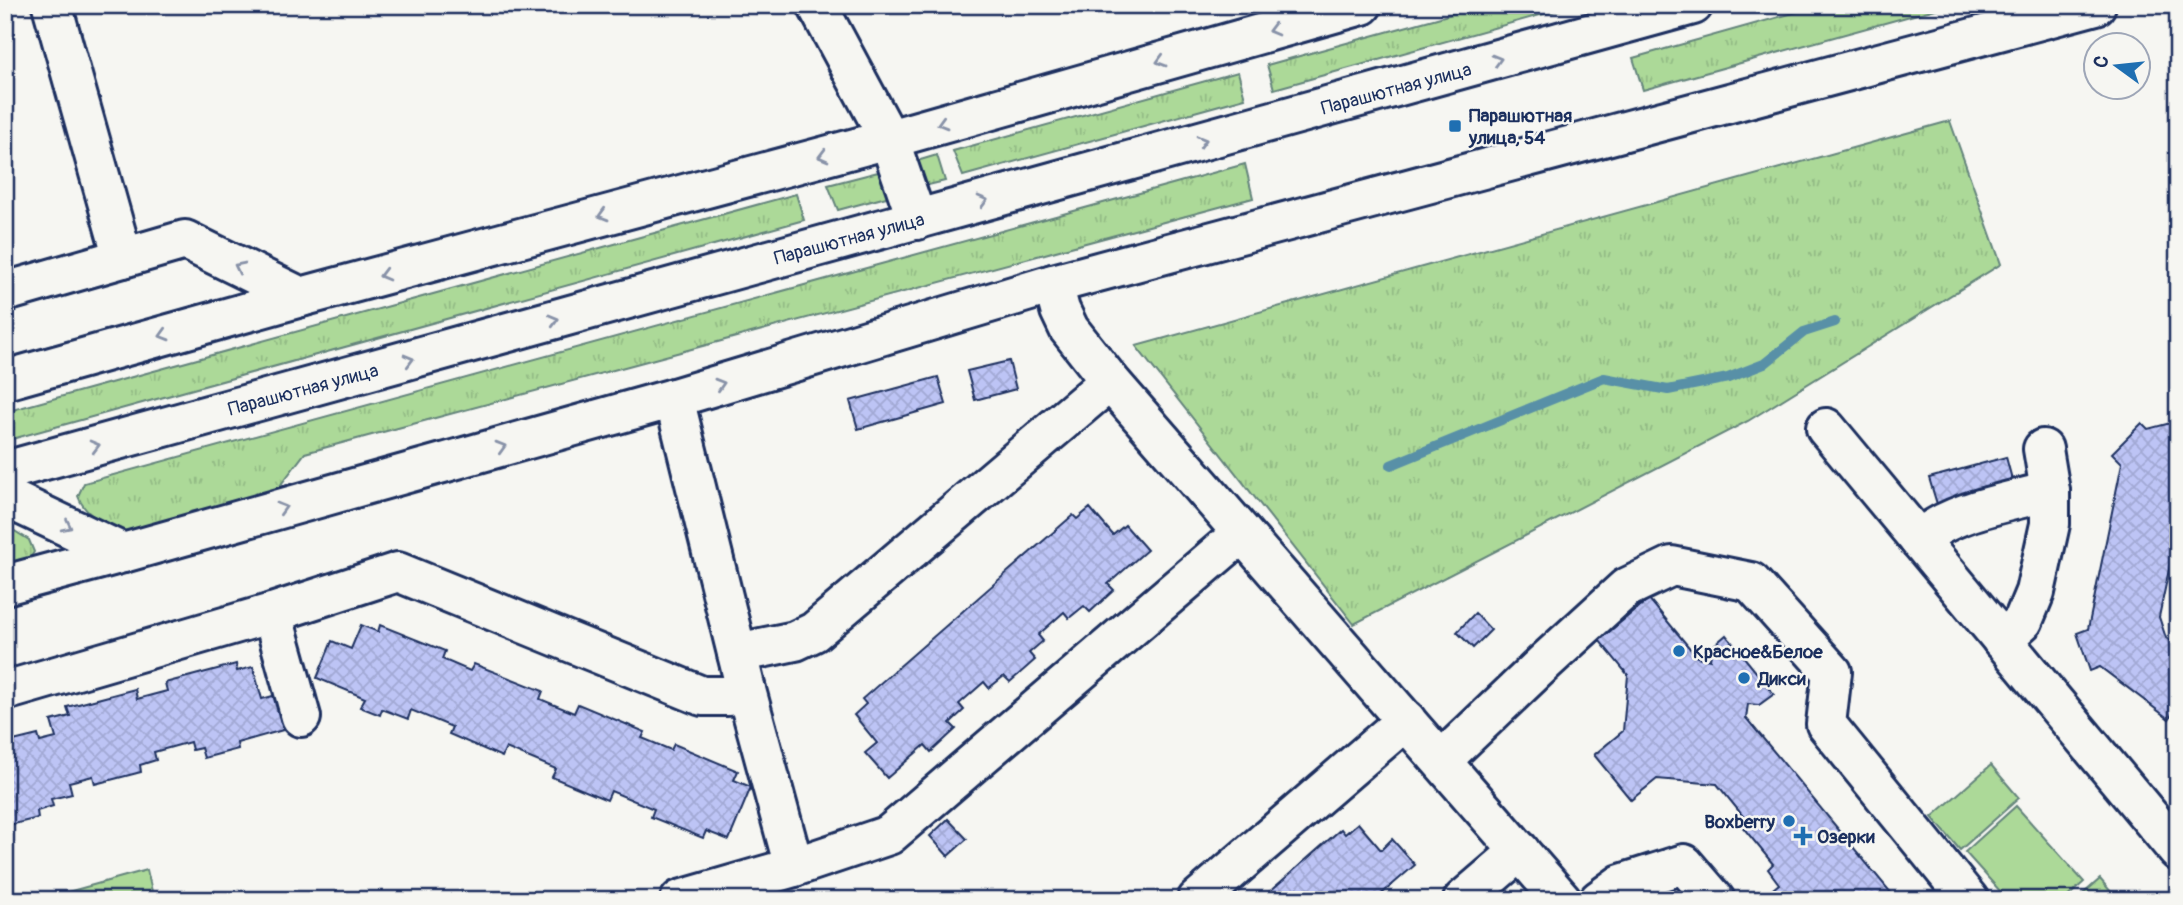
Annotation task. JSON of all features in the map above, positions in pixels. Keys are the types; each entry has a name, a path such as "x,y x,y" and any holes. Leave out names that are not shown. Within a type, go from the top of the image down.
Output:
{"main road":[{"path":"52,5 122,258"},
{"path":"817,5 889,139 917,220"},
{"path":"5,380 301,297 889,139 1362,5"},
{"name":"Парашютная улица","path":"5,471 1693,5"},
{"path":"5,585 674,398 1053,284 2095,5"},
{"path":"5,292 185,240 301,297"},
{"path":"1053,284 1069,329 1110,381 1562,900"},
{"path":"737,653 795,641 814,632 1110,381"},
{"path":"674,398 746,690 794,867"},
{"path":"1826,428 2178,851"},
{"path":"2002,640 2023,621 2035,593 2050,524 2050,491 2043,449"},
{"path":"1919,540 1931,528 1952,519 2050,491"},
{"path":"5,497 123,553"},
{"path":"680,900 794,867 889,835 1242,533"},
{"path":"1442,760 1626,588 1672,566 1751,582 1832,672 1826,724 1969,900"},
{"path":"5,691 272,613 398,572 702,696 728,696 746,690"},
{"path":"272,613 301,717"},
{"path":"1197,900 1406,720"},
{"path":"1463,900 1520,851"},
{"path":"1599,900 1621,884 1684,864 1715,900"}],"green space":[{"path":"1484,5 1576,5 1274,89 1267,65"},
{"path":"1822,5 1950,5 1643,90 1633,58"},
{"path":"1238,72 1245,98 963,176 953,151"},
{"path":"1950,121 2001,264 1748,421 1354,624 1136,346"},
{"path":"937,155 945,181 924,186 917,161"},
{"path":"1245,164 1253,198 305,453 276,491 133,534 93,516 78,496 84,483"},
{"path":"882,171 890,196 838,210 828,185"},
{"path":"796,194 804,220 5,441 5,412"},
{"path":"5,525 29,540 34,552 25,565 5,571"},
{"path":"1991,765 2019,798 1960,850 1932,817"},
{"path":"2016,806 2084,882 2064,900 2008,900 1965,852"},
{"path":"147,870 154,900 39,900"},
{"path":"2100,879 2118,900 2076,900"}],"building":[{"path":"1009,361 1016,389 975,400 967,371"},
{"path":"938,377 946,404 858,429 850,401"},
{"path":"2178,421 2178,527 2159,617 2166,638 2178,647 2178,705 2169,719 2100,667 2090,671 2077,633 2088,629 2122,463 2112,453 2142,423 2148,429"},
{"path":"2006,457 2013,483 1937,504 1929,478"},
{"path":"1090,508 1113,535 1125,525 1147,550 1108,584 1114,590 1090,612 1084,606 1069,618 1064,612 1038,635 1043,641 1029,653 1035,660 1010,682 1004,676 989,688 984,682 959,704 964,710 950,723 956,729 931,752 925,745 887,778 865,753 877,743 854,715 866,704 862,699 1073,515 1077,519"},
{"path":"1649,599 1697,657 1710,660 1712,647 1726,635 1774,694 1759,705 1748,704 1746,718 1897,900 1782,900 1773,889 1779,884 1768,869 1773,864 1741,825 1747,821 1717,784 1657,779 1631,800 1594,755 1623,731 1628,675 1599,640"},
{"path":"1475,613 1491,630 1473,648 1457,632"},
{"path":"361,625 378,632 380,625 445,651 442,659 470,671 474,664 543,691 540,699 574,713 578,704 645,732 642,738 671,750 674,744 738,771 734,780 751,787 729,840 706,831 703,838 651,817 654,809 611,791 607,800 552,777 556,769 506,748 502,757 449,734 452,727 411,710 408,719 382,709 380,715 360,707 365,698 317,678 332,641 351,649"},
{"path":"236,664 237,671 253,667 262,699 280,694 290,728 237,743 238,749 204,758 201,748 192,750 190,742 154,752 156,760 140,765 141,772 95,784 93,776 69,782 72,794 51,799 53,806 37,811 38,818 6,826 5,743 38,735 40,742 56,738 51,721 70,716 67,707 135,689 137,699 167,691 165,683"},
{"path":"948,819 967,839 948,856 930,836"},
{"path":"1358,823 1381,850 1392,839 1415,865 1377,898 1378,900 1260,900 1341,829 1345,834"}],"waterway":[{"path":"1391,465 1604,378 1668,390 1728,378 1764,364 1804,332 1835,322"}],"place":[{"name":"Парашютная улица, 54","path":"1455,126"},
{"name":"Красное&Белое","path":"1679,651"},
{"name":"Дикси","path":"1744,678"},
{"name":"Boxberry","path":"1789,821"},
{"name":"Озерки","path":"1803,836"}]}
